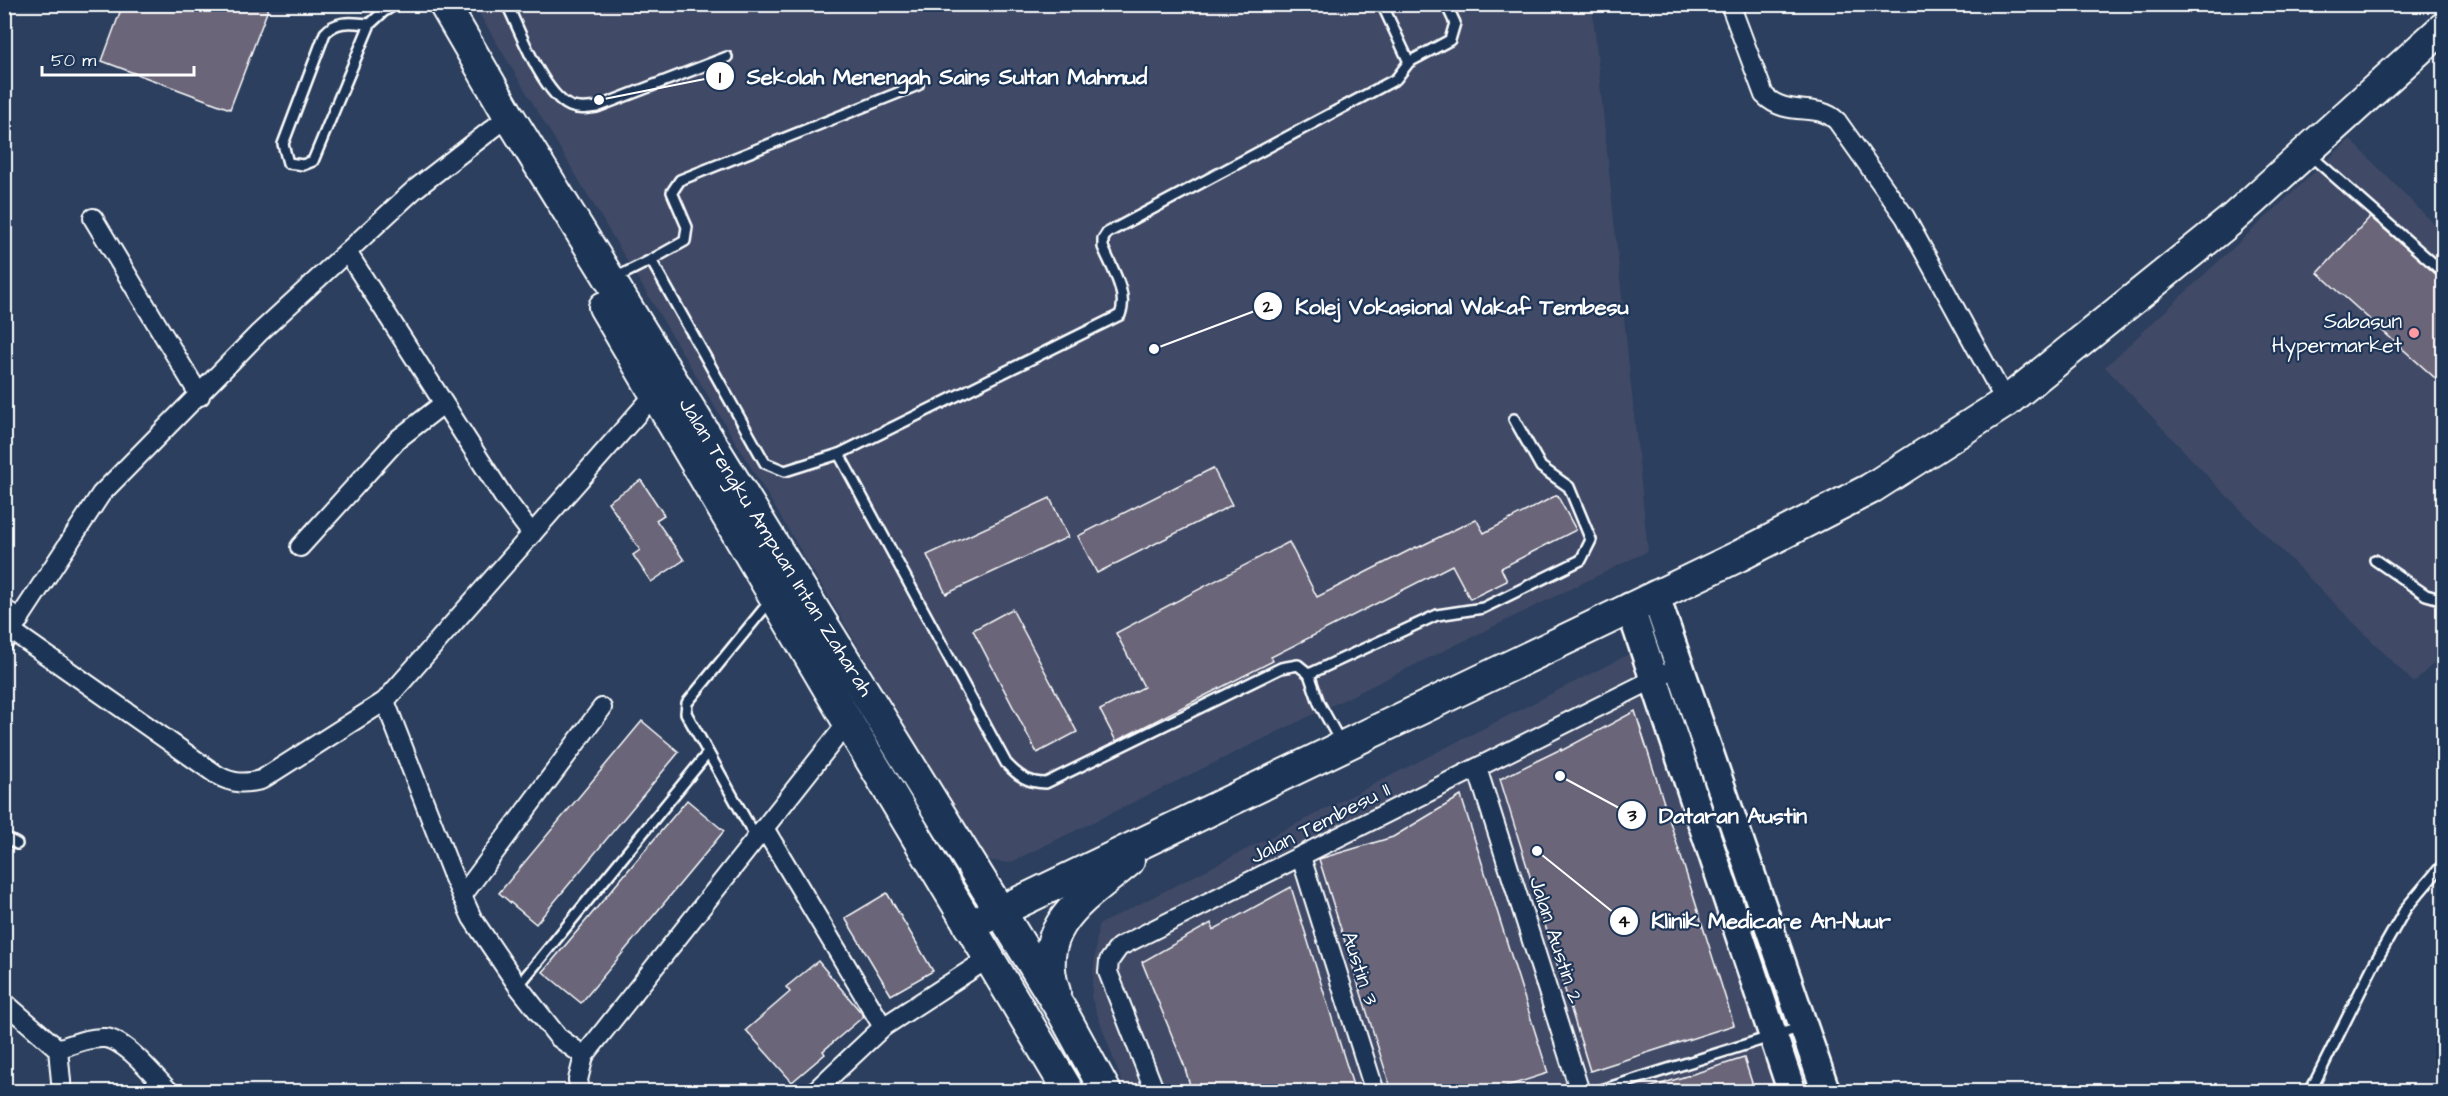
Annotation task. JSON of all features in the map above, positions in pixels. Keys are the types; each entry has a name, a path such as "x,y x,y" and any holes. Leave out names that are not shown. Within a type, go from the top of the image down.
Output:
{"main road":[{"name":"Jalan Tengku Ampuan Intan Zaharah","path":"426,4 611,280 664,387 774,596 1069,1092"},
{"name":"Jalan Tengku Ampuan Intan Zaharah","path":"444,4 502,120 664,387 964,852 1063,1013 1106,1092"},
{"path":"969,926 1739,556 1870,489 2006,402 2230,221 2444,27"},
{"path":"1063,1013 1050,977 1048,954 1059,925 1070,911 1163,832"},
{"path":"964,852 984,874 1004,882 1056,883"}],"street":[{"path":"1730,4 1764,95 1785,109 1827,113 1837,121 1905,217 2006,402"},
{"path":"502,120 414,189 259,333 200,396 101,494 10,625 217,775 240,784 261,780 385,701 664,387"},
{"path":"93,218 200,396"},
{"path":"347,252 503,496 532,534"},
{"path":"300,547 398,439 443,404"},
{"path":"1642,601 1679,666 1826,1092"},
{"path":"1642,601 1654,679 1792,1092"},
{"name":"Jalan Tembesu 11","path":"1155,1092 1108,972 1109,961 1119,947 1679,666"},
{"path":"385,701 472,918 518,986 558,1037 584,1056"},
{"path":"462,896 602,708"},
{"path":"580,1092 578,1080 584,1056 848,722"},
{"name":"Jalan Austin 2","path":"1477,768 1580,1092"},
{"path":"760,833 883,1027"},
{"name":"Austin 3","path":"1301,857 1375,1092"},
{"path":"814,1092 883,1027 989,958"},
{"path":"4,1002 58,1049 62,1092"},
{"path":"58,1049 99,1038 113,1040 130,1052 170,1092"}],"lane":[{"path":"370,24 343,22 332,26 325,33 282,144 288,163 303,165 313,160 370,24 396,4"},
{"path":"507,4 546,84 567,105 579,109 597,107 727,57"},
{"path":"1382,4 1409,62"},
{"path":"651,260 765,463 785,471 839,454 1120,315 1123,297 1103,247 1103,239 1107,233 1396,79 1409,62 1450,40 1455,22 1446,4"},
{"path":"611,280 685,242 687,227 672,192 680,180 918,85"},
{"path":"2306,152 2444,273"},
{"path":"1309,674 1437,615 1483,608 1581,560 1591,540 1569,487 1541,467 1514,419"},
{"path":"839,454 1006,763 1019,777 1035,783 1046,783 1281,668 1298,665 1309,674 1319,703 1342,746"},
{"path":"2375,560 2426,595 2444,600"},
{"path":"760,833 708,753 686,713 687,703 774,596"},
{"path":"518,986 708,753"},
{"path":"4,837 17,844"},
{"path":"2310,1092 2373,966 2406,908 2444,863"},
{"path":"1595,1092 1804,1026"}],"shaded area":[{"path":"474,5 1592,5 1648,551 1009,863 986,860"},
{"path":"2350,139 2443,233 2443,653 2414,683 2214,483 2105,367"},
{"path":"1680,628 1842,1091 1125,1091 1091,997 1098,925"}],"building":[{"path":"123,4 270,4 230,109 102,61"},
{"name":"Sabasun Hypermarket","path":"2370,217 2444,280 2444,386 2318,273"},
{"path":"1213,468 1232,505 1097,573 1078,536"},
{"path":"641,480 664,515 656,520 684,560 651,582 633,555 640,550 608,502"},
{"path":"1557,495 1576,530 1501,568 1507,581 1470,599 1452,565 1271,657 1273,661 1116,741 1100,710 1144,687 1116,633 1289,542 1317,597 1476,519 1484,533"},
{"path":"1050,498 1068,537 946,594 927,555"},
{"path":"1012,609 1077,732 1037,753 973,630"},
{"path":"1635,711 1734,1025 1590,1071 1500,779 1561,749 1561,751"},
{"path":"642,721 679,752 536,924 499,893"},
{"path":"1461,796 1548,1073 1489,1092 1392,1092 1319,859 1393,837"},
{"path":"687,800 724,831 581,1003 543,972"},
{"path":"1291,887 1355,1092 1192,1092 1184,1065 1142,962 1211,923 1213,930"},
{"path":"887,893 933,971 891,995 845,918"},
{"path":"818,961 864,1016 823,1051 825,1054 792,1082 746,1030 790,992 786,987"},
{"path":"1744,1058 1755,1092 1648,1092 1648,1088"}],"place":[{"name":"Sekolah Menengah Sains Sultan Mahmud","path":"599,100"},
{"name":"Sabasun Hypermarket","path":"2414,333"},
{"name":"Kolej Vokasional Wakaf Tembesu","path":"1154,349"},
{"name":"Dataran Austin","path":"1560,776"},
{"name":"Klinik Medicare An-Nuur","path":"1537,851"}]}
